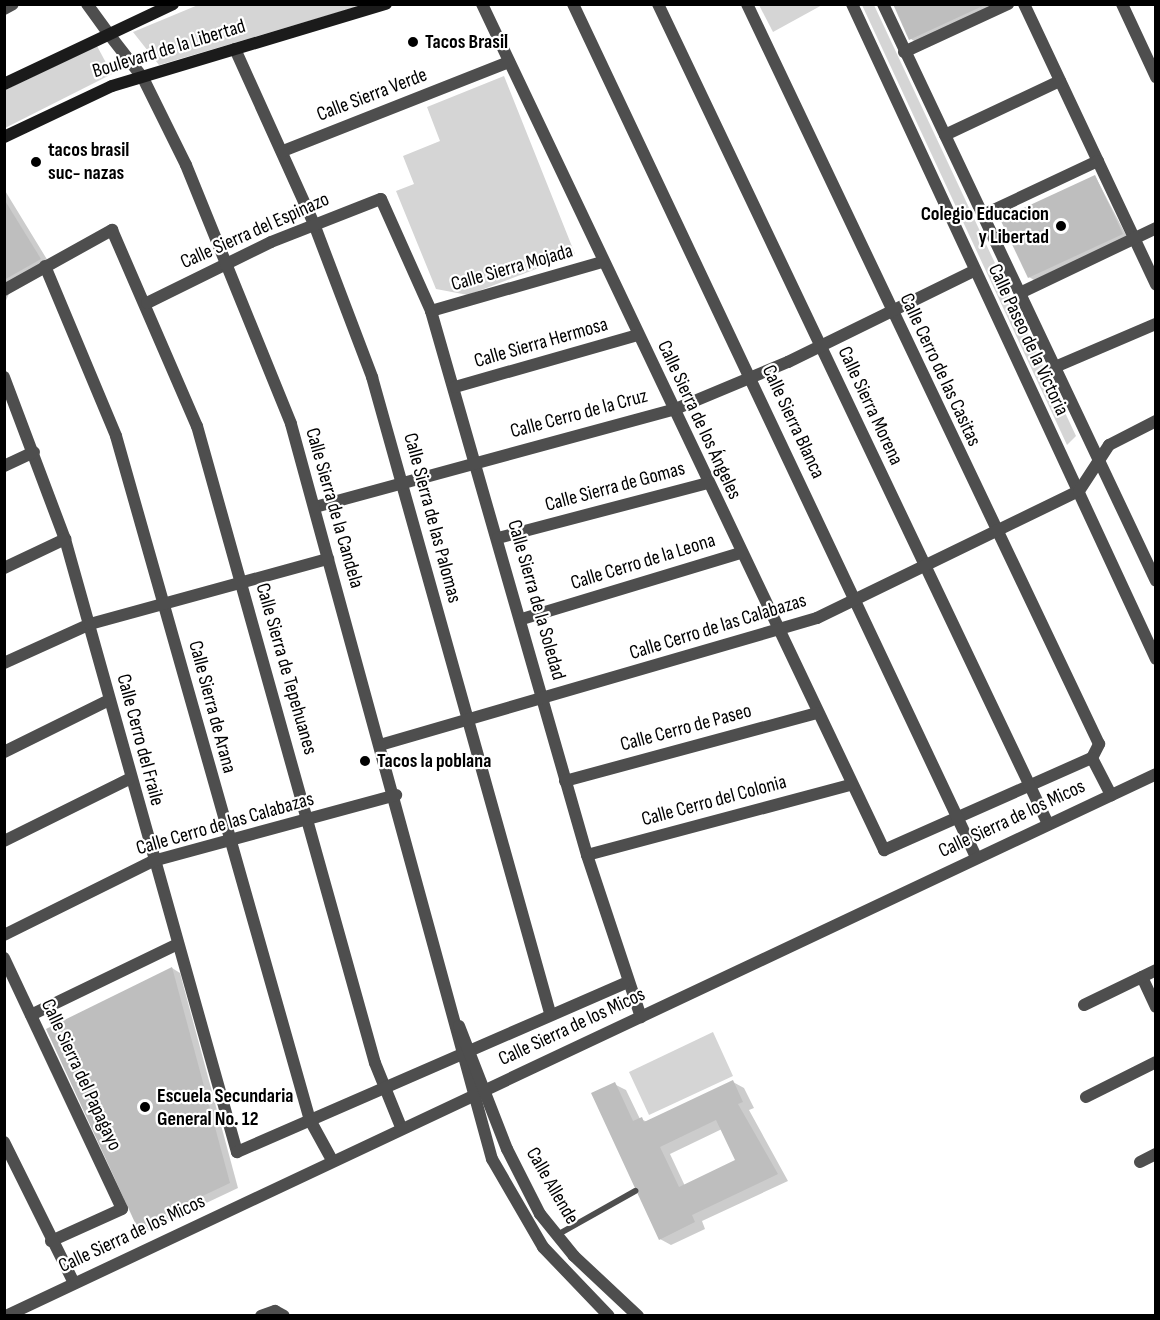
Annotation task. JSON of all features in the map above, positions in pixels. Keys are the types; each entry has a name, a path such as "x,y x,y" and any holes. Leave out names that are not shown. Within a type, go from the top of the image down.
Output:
{"main road":[{"name":"Boulevard de la Libertad","path":"4,84 173,4"},
{"name":"Boulevard de la Libertad","path":"4,137 70,102 386,4"}],"street":[{"path":"4,9 14,4"},
{"name":"Calle Sierra de la Candela","path":"87,4 143,78 229,261 263,345 315,507 467,1053"},
{"name":"Calle Sierra de los Ángeles","path":"482,4 602,262 884,850 959,821"},
{"name":"Calle Sierra Blanca","path":"573,4 976,857"},
{"name":"Calle Sierra Morena","path":"658,4 1048,824"},
{"name":"Calle Cerro de las Casitas","path":"747,4 996,534 1099,744 1094,754 1111,795"},
{"name":"Calle Paseo de la Victoria","path":"852,4 1155,659"},
{"name":"Calle Paseo de la Victoria","path":"883,4 1155,581"},
{"path":"904,52 1008,4"},
{"path":"1024,4 1155,284"},
{"path":"1122,4 1155,77"},
{"name":"Calle Sierra de las Palomas","path":"235,49 314,224 372,377 550,1013"},
{"name":"Calle Sierra Verde","path":"283,151 509,62"},
{"path":"945,135 1060,81"},
{"path":"983,215 1098,161"},
{"name":"Calle Sierra del Espinazo","path":"147,303 229,261 314,224 381,199"},
{"name":"Calle Sierra de la Soledad","path":"381,199 431,311 522,619 565,781 625,983 641,1017"},
{"path":"1020,293 1155,228"},
{"name":"Calle Sierra de Tepehuanes","path":"45,266 112,230 147,303 197,426 384,1088 401,1126"},
{"name":"Calle Sierra Mojada","path":"431,311 602,262"},
{"path":"4,290 45,266"},
{"name":"Calle Sierra de Arana","path":"45,266 116,436 228,840 310,1120 332,1160"},
{"name":"Calle Cerro de la Cruz","path":"315,507 673,410 751,379 974,271"},
{"path":"1055,367 1155,324"},
{"name":"Calle Sierra Hermosa","path":"455,387 638,335"},
{"name":"Calle Cerro del Fraile","path":"4,377 65,539 90,624 129,779 237,1152 310,1120"},
{"path":"1079,491 1097,456 1155,421"},
{"path":"4,466 34,452"},
{"name":"Calle Sierra de Gomas","path":"498,538 708,483"},
{"name":"Calle Cerro de las Calabazas","path":"380,745 779,633 856,601 996,534 1079,491"},
{"path":"4,568 65,539"},
{"name":"Calle Cerro de la Leona","path":"522,619 741,553"},
{"path":"4,663 90,624 328,560"},
{"path":"4,752 109,700"},
{"name":"Calle Cerro de Paseo","path":"565,781 817,713"},
{"path":"959,821 1094,754"},
{"name":"Calle Sierra de los Micos","path":"6,1316 401,1126 641,1017 1155,774"},
{"path":"4,841 129,779"},
{"name":"Calle Cerro del Colonia","path":"587,855 851,785"},
{"name":"Calle Cerro de las Calabazas","path":"4,935 153,861 396,795"},
{"path":"32,1015 176,945"},
{"name":"Calle Sierra del Papagayo","path":"4,958 122,1209 51,1241"},
{"path":"1084,1005 1155,970"},
{"path":"1142,977 1155,1007"},
{"path":"310,1120 467,1053 550,1013 625,983"},
{"name":"Calle Allende","path":"467,1053 486,1088 507,1149 540,1214 556,1235 638,1316"},
{"name":"Calle Allende","path":"467,1053 470,1094 492,1159 526,1223 559,1267 609,1316"},
{"path":"1086,1097 1155,1062"},
{"path":"4,1142 51,1241 74,1282"},
{"path":"1140,1162 1155,1154"},
{"path":"526,1223 540,1214"},
{"path":"261,1316 275,1311 284,1316"}],"lane":[{"path":"556,1235 636,1191"}],"shaded area":[{"path":"759,4 824,4 773,32 759,5"},
{"path":"198,5 363,5 159,65 133,32"},
{"path":"862,5 874,5 1076,436 1067,445"},
{"path":"97,46 112,74 5,128 5,90"},
{"path":"504,76 575,254 468,295 436,289 396,191 414,184 403,156 440,141 427,107"},
{"path":"713,1032 733,1076 649,1115 629,1072"}],"building":[{"path":"893,4 987,4 909,40"},
{"name":"Colegio Educacion y Libertad","path":"1095,175 1123,234 1028,278 1000,219"},
{"path":"4,199 41,259 4,280"},
{"name":"Escuela Secundaria General No. 12","path":"172,967 230,1183 137,1227 46,1029"},
{"path":"733,1080 743,1102 738,1104 778,1174 692,1215 695,1222 659,1240 591,1093 615,1082 633,1121 642,1117 644,1122","holes":["716,1120 735,1160 679,1187 660,1147"]}],"place":[{"name":"Tacos Brasil","path":"413,42"},
{"name":"tacos brasil suc- nazas","path":"36,162"},
{"name":"Colegio Educacion y Libertad","path":"1061,226"},
{"name":"Tacos la poblana","path":"365,761"},
{"name":"Escuela Secundaria General No. 12","path":"145,1107"}]}
